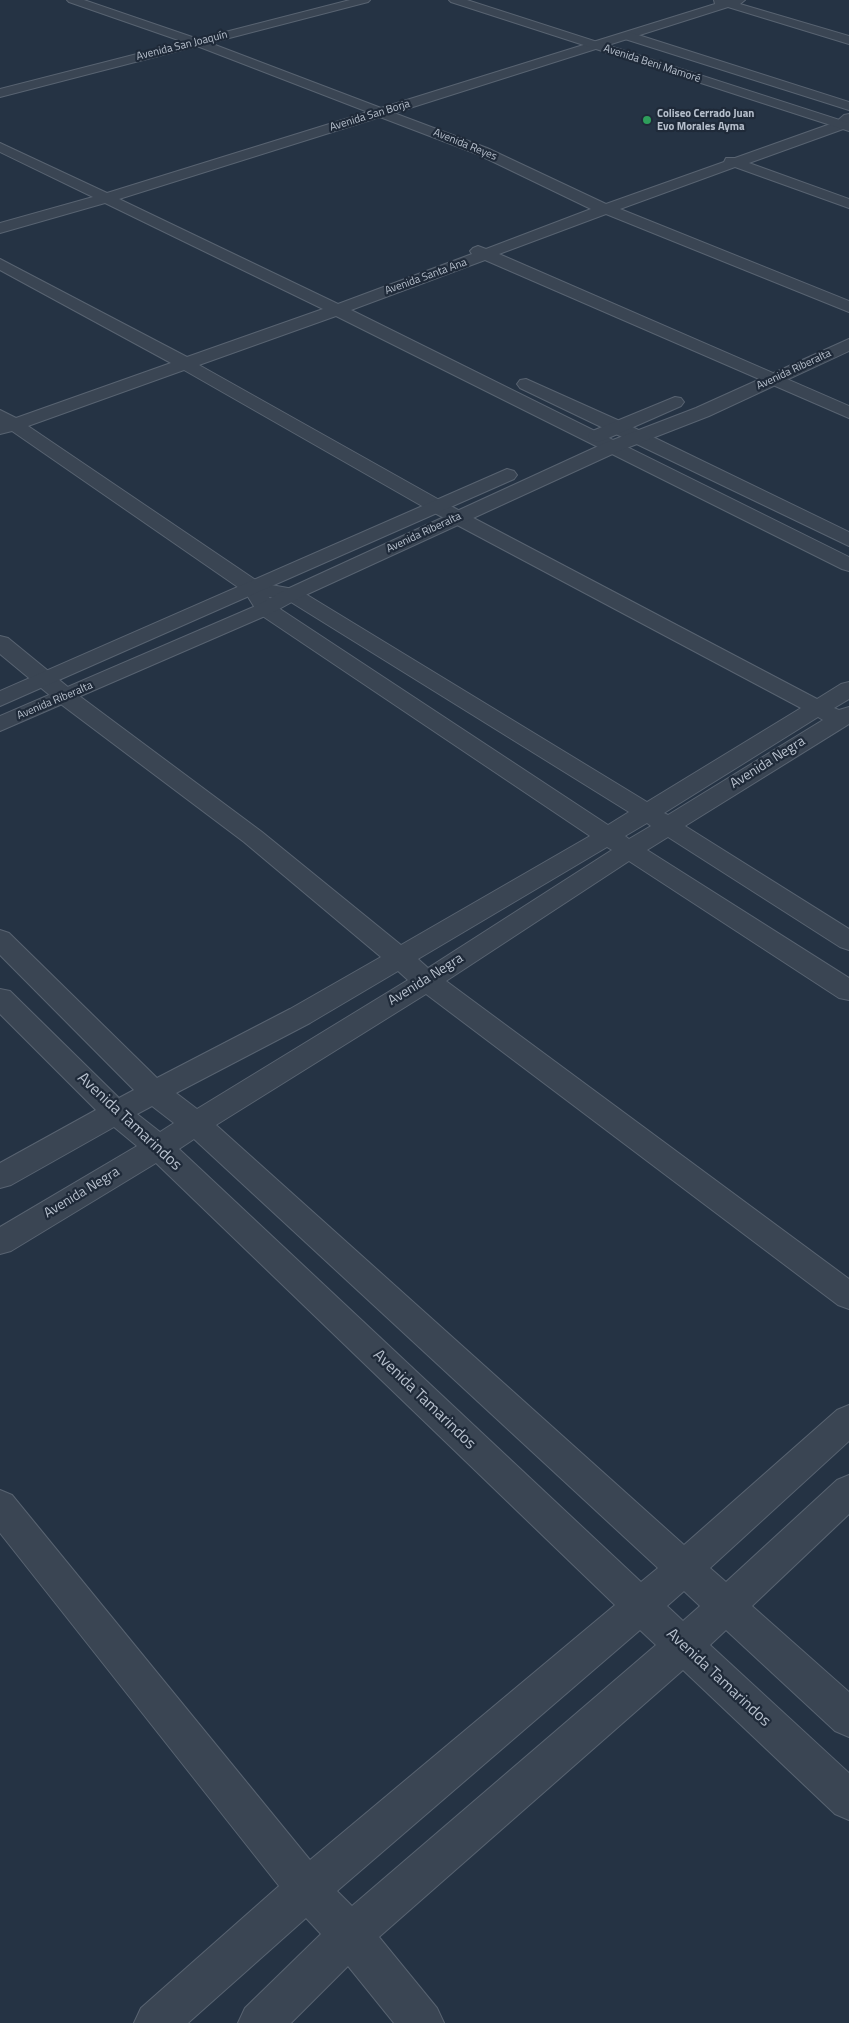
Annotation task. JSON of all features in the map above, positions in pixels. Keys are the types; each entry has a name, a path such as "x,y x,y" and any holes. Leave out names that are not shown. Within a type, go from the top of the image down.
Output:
{"street":[{"name":"Avenida Reyes","path":"74,0 199,41"},
{"name":"Avenida Reyes","path":"85,0 386,111 606,202 849,306"},
{"name":"Avenida San Joaquín","path":"0,93 364,0"},
{"name":"Avenida Beni Mamoré","path":"455,0 822,119"},
{"name":"Avenida San Borja","path":"0,228 124,193 596,45 728,1"},
{"path":"728,1 849,40"},
{"name":"Avenida Beni Mamoré","path":"608,29 849,106"},
{"name":"Avenida Santa Ana","path":"4,421 178,355 336,300 487,255 606,202 715,157 822,119 847,121"},
{"name":"Avenida Santa Ana","path":"421,262 465,246 738,163 847,121"},
{"path":"0,135 124,193 336,300 593,438 849,565"},
{"path":"0,147 105,198 493,369"},
{"path":"715,157 738,163 849,204"},
{"name":"Avenida Reyes","path":"606,202 749,252"},
{"path":"465,246 849,414"},
{"path":"0,264 178,355 436,506 839,717"},
{"name":"Avenida Santa Ana","path":"299,306 336,300"},
{"name":"Avenida Riberalta","path":"725,382 849,329"},
{"name":"Avenida Riberalta","path":"0,724 66,697 265,609 292,594 612,447 639,438 773,381 849,344"},
{"name":"Avenida Santa Ana","path":"148,360 178,355"},
{"path":"510,377 616,426 849,540"},
{"path":"4,421 92,380"},
{"name":"Avenida Riberalta","path":"0,699 593,438 616,426 688,396"},
{"path":"4,421 254,588 292,594 657,819 849,941"},
{"path":"254,588 265,609 619,843 849,991"},
{"path":"0,644 46,679 66,697 253,837 427,981 849,1296"},
{"name":"Avenida Negra","path":"0,1242 158,1148 195,1123 427,981 619,843 657,819 839,717 849,690"},
{"name":"Avenida Negra","path":"0,1177 116,1112 300,1016 401,958 619,843"},
{"path":"0,939 154,1092 195,1123 849,1718"},
{"name":"Avenida Tamarindos","path":"0,998 116,1112 158,1148 641,1606 849,1800"},
{"path":"156,2023 307,1889 641,1606 849,1420"},
{"path":"260,2023 350,1935 684,1645 849,1491"},
{"path":"0,1506 307,1889 350,1935 422,2023"}],"place":[{"name":"Coliseo Cerrado Juan Evo Morales Ayma","path":"647,120"}]}
